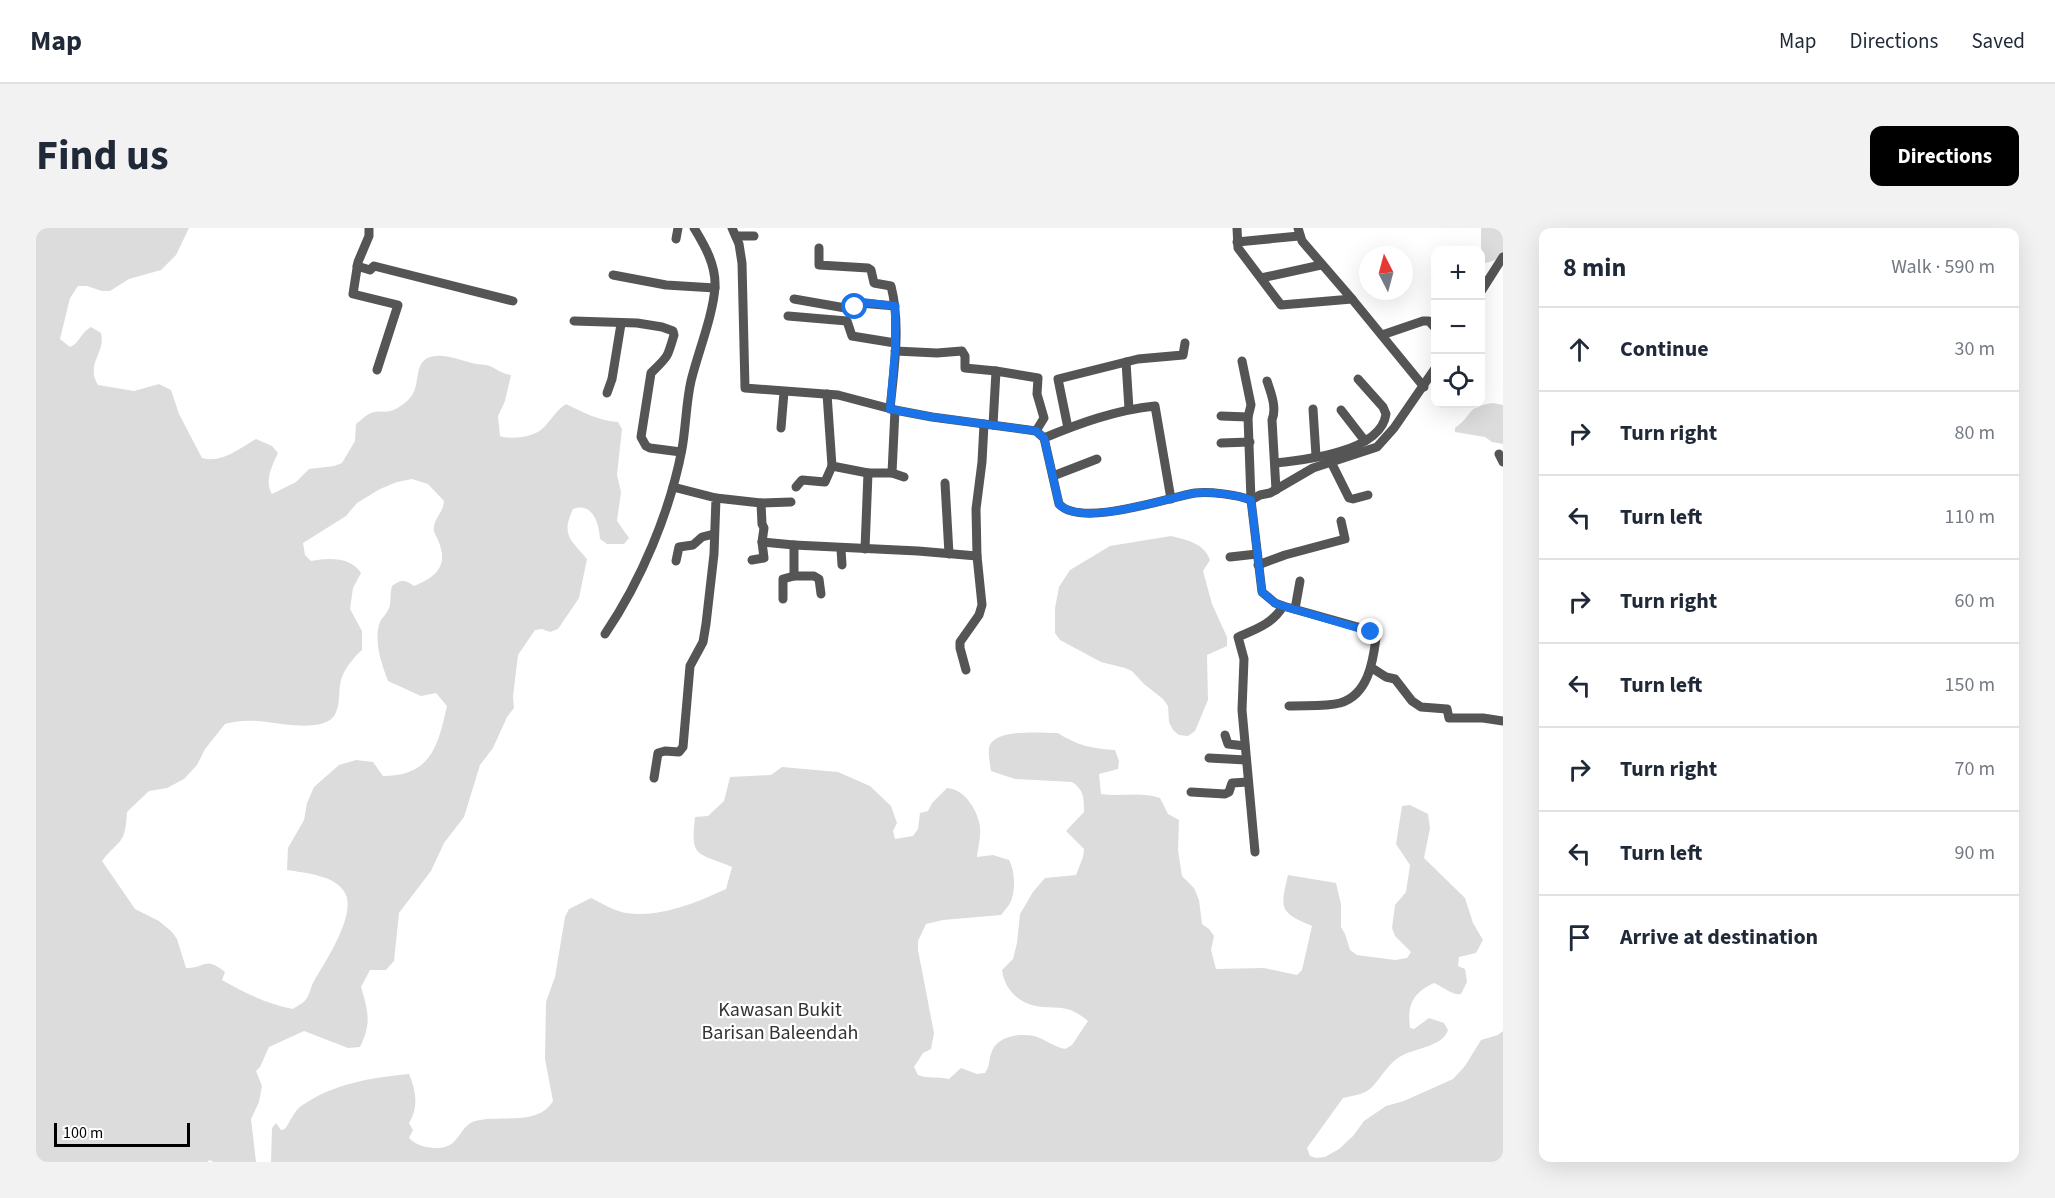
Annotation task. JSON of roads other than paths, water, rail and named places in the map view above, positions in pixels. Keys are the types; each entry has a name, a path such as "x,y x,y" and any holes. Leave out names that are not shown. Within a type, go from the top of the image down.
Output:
{"street":[{"path":"369,228 369,236 357,266 353,294 398,305 377,370"},
{"path":"676,239 678,228"},
{"path":"605,634 621,611 650,549 669,503 681,452 689,391 715,288 714,268 694,228"},
{"path":"1237,228 1238,248 1281,305 1352,299"},
{"path":"754,236 734,232 742,263 745,388 861,399 893,409 932,417 1036,431 1044,438 1059,504 1066,510 1083,514 1120,510 1202,493 1243,497 1251,500 1276,490 1307,470 1377,447 1395,428 1431,375"},
{"path":"1237,242 1299,232 1321,265 1424,387"},
{"path":"819,248 819,265 868,268 871,270 874,284 891,286 895,306 892,473"},
{"path":"1485,285 1503,258"},
{"path":"1261,278 1321,265"},
{"path":"357,266 370,270 374,266 513,301"},
{"path":"613,275 666,285 715,288"},
{"path":"794,299 850,309 860,303 895,306"},
{"path":"788,316 847,321 852,336 895,347 937,353 962,351 965,357 965,368 1038,378 1058,379 1126,362 1183,355 1185,343"},
{"path":"574,321 648,325 662,327 673,332 665,361 651,373 641,437 646,446 650,448 681,452"},
{"path":"1382,335 1423,321 1431,323"},
{"path":"608,393 621,324"},
{"path":"1242,361 1251,405 1248,417 1251,500 1262,592 1275,603 1371,632 1376,638 1372,668 1352,698 1340,703 1289,706"},
{"path":"1126,362 1129,409"},
{"path":"966,670 960,642 980,615 982,605 977,556 976,508 996,371"},
{"path":"1036,431 1044,418 1037,394 1038,378"},
{"path":"1058,379 1068,428"},
{"path":"1275,463 1342,451 1365,441 1376,433 1384,422 1386,414 1383,407 1358,379"},
{"path":"1267,381 1272,397 1276,490"},
{"path":"782,428 784,392"},
{"path":"796,487 800,481 804,480 825,482 832,466 827,394"},
{"path":"1044,438 1129,409 1155,406 1171,499"},
{"path":"1313,409 1316,456"},
{"path":"1341,410 1365,441"},
{"path":"1221,416 1248,417"},
{"path":"1221,443 1250,442"},
{"path":"1053,476 1097,459"},
{"path":"1331,462 1349,498 1353,500 1368,495"},
{"path":"832,466 868,473 892,473 904,477"},
{"path":"865,549 868,473"},
{"path":"945,483 949,554"},
{"path":"673,487 716,498 790,502"},
{"path":"654,778 658,753 679,752 683,747 690,666 703,642 706,624 714,554 716,498"},
{"path":"752,560 764,558 761,502"},
{"path":"1258,565 1285,555 1345,539 1341,521"},
{"path":"676,561 680,547 693,545 702,537 714,534"},
{"path":"762,542 794,546 977,556"},
{"path":"794,546 794,576"},
{"path":"841,549 842,565"},
{"path":"1230,557 1257,554"},
{"path":"783,599 783,579 794,576 814,576 819,579 821,594"},
{"path":"1295,609 1300,581"},
{"path":"1256,852 1242,710 1244,659 1238,637 1258,630 1278,614 1283,606"},
{"path":"1372,668 1386,678 1395,678 1412,701 1421,707 1447,709 1449,718 1483,718 1503,721"},
{"path":"1225,735 1228,744 1245,746"},
{"path":"1209,758 1246,760"},
{"path":"1191,792 1225,794 1229,792 1232,783 1248,782"}],"park label":[{"name":"Kawasan Bukit Barisan Baleendah","path":"780,1020"}]}
